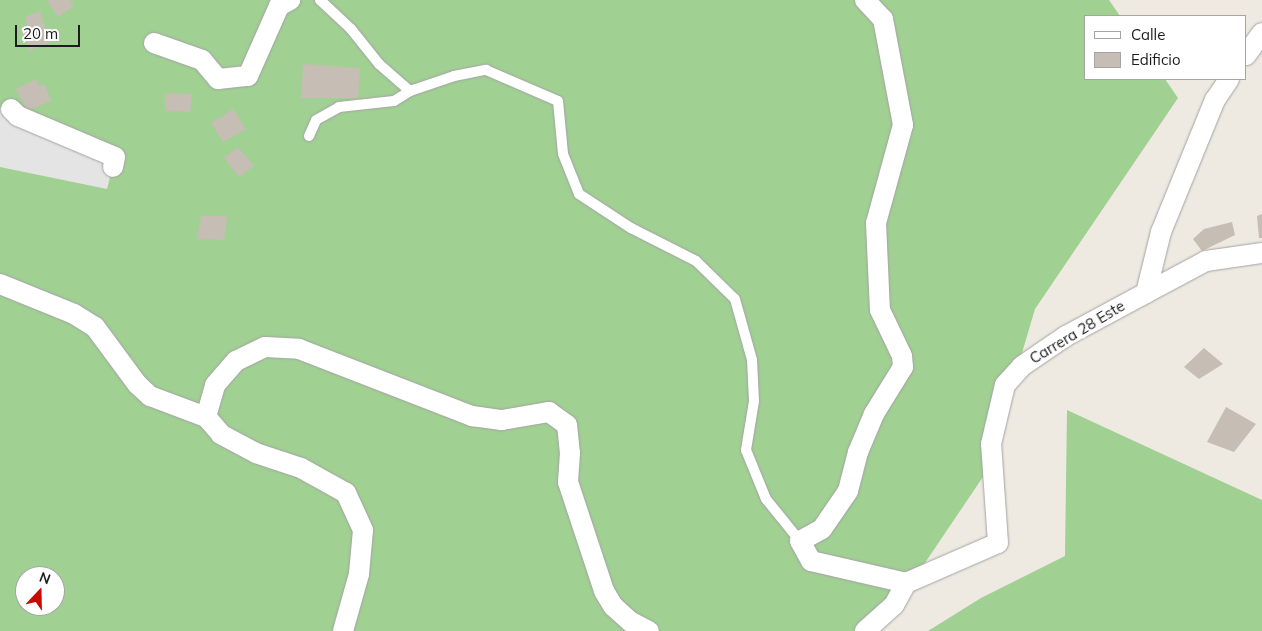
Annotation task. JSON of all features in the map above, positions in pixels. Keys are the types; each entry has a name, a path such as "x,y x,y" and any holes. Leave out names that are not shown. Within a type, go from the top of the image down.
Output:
{"street":[{"path":"154,43 202,60 218,79 248,76 279,6 290,0"},
{"path":"865,631 894,605 906,583 811,561 800,541 822,529 848,491 858,452 874,414 903,367 902,356 880,310 876,223 903,125 883,19 866,0"},
{"path":"1247,54 1262,33"},
{"path":"1146,293 1161,232 1215,100 1228,80"},
{"path":"5,105 18,116 115,158 113,166"},
{"name":"Carrera 28 Este","path":"906,583 998,543 991,444 1004,385 1022,366 1066,336 1206,261 1262,253"},
{"path":"0,284 74,314 95,326 136,384 150,396 206,418 221,434 256,452 301,468 346,493 364,530 359,574 342,631"},
{"path":"206,418 215,385 236,361 265,347 299,349 472,416 502,420 549,412 566,425 570,453 568,482 604,591 613,606 631,622 649,631"}],"lane":[{"path":"320,0 351,28 378,64 410,90"},
{"path":"310,136 316,120 339,107 394,101 410,90 486,70 558,101 564,154 579,194 631,228 696,261 735,298 752,360 754,401 746,450 766,499 800,541"}],"green space":[{"path":"0,0 1109,0 1119,15 1084,15 1084,80 1166,80 1178,98 1035,309 987,471 879,631 0,631"},
{"path":"1067,410 1262,500 1262,631 928,631 981,598 1065,556"}],"shaded area":[{"path":"0,107 15,110 115,157 107,189 0,167"}],"building":[{"path":"47,0 70,0 74,6 58,17"},
{"path":"40,11 50,43 30,50 20,29 27,25 25,17"},
{"path":"303,64 360,68 358,98 301,98"},
{"path":"36,79 38,85 45,85 51,101 27,111 16,89"},
{"path":"165,93 192,94 190,112 165,111"},
{"path":"233,109 246,129 223,142 211,123"},
{"path":"238,147 254,166 239,177 224,158"},
{"path":"1262,214 1262,238 1259,238 1257,216"},
{"path":"201,216 227,216 224,240 197,239"},
{"path":"1232,222 1235,235 1202,251 1193,239 1204,229"},
{"path":"1204,348 1223,364 1199,379 1184,367"},
{"path":"1226,407 1256,424 1234,452 1207,442"}]}
